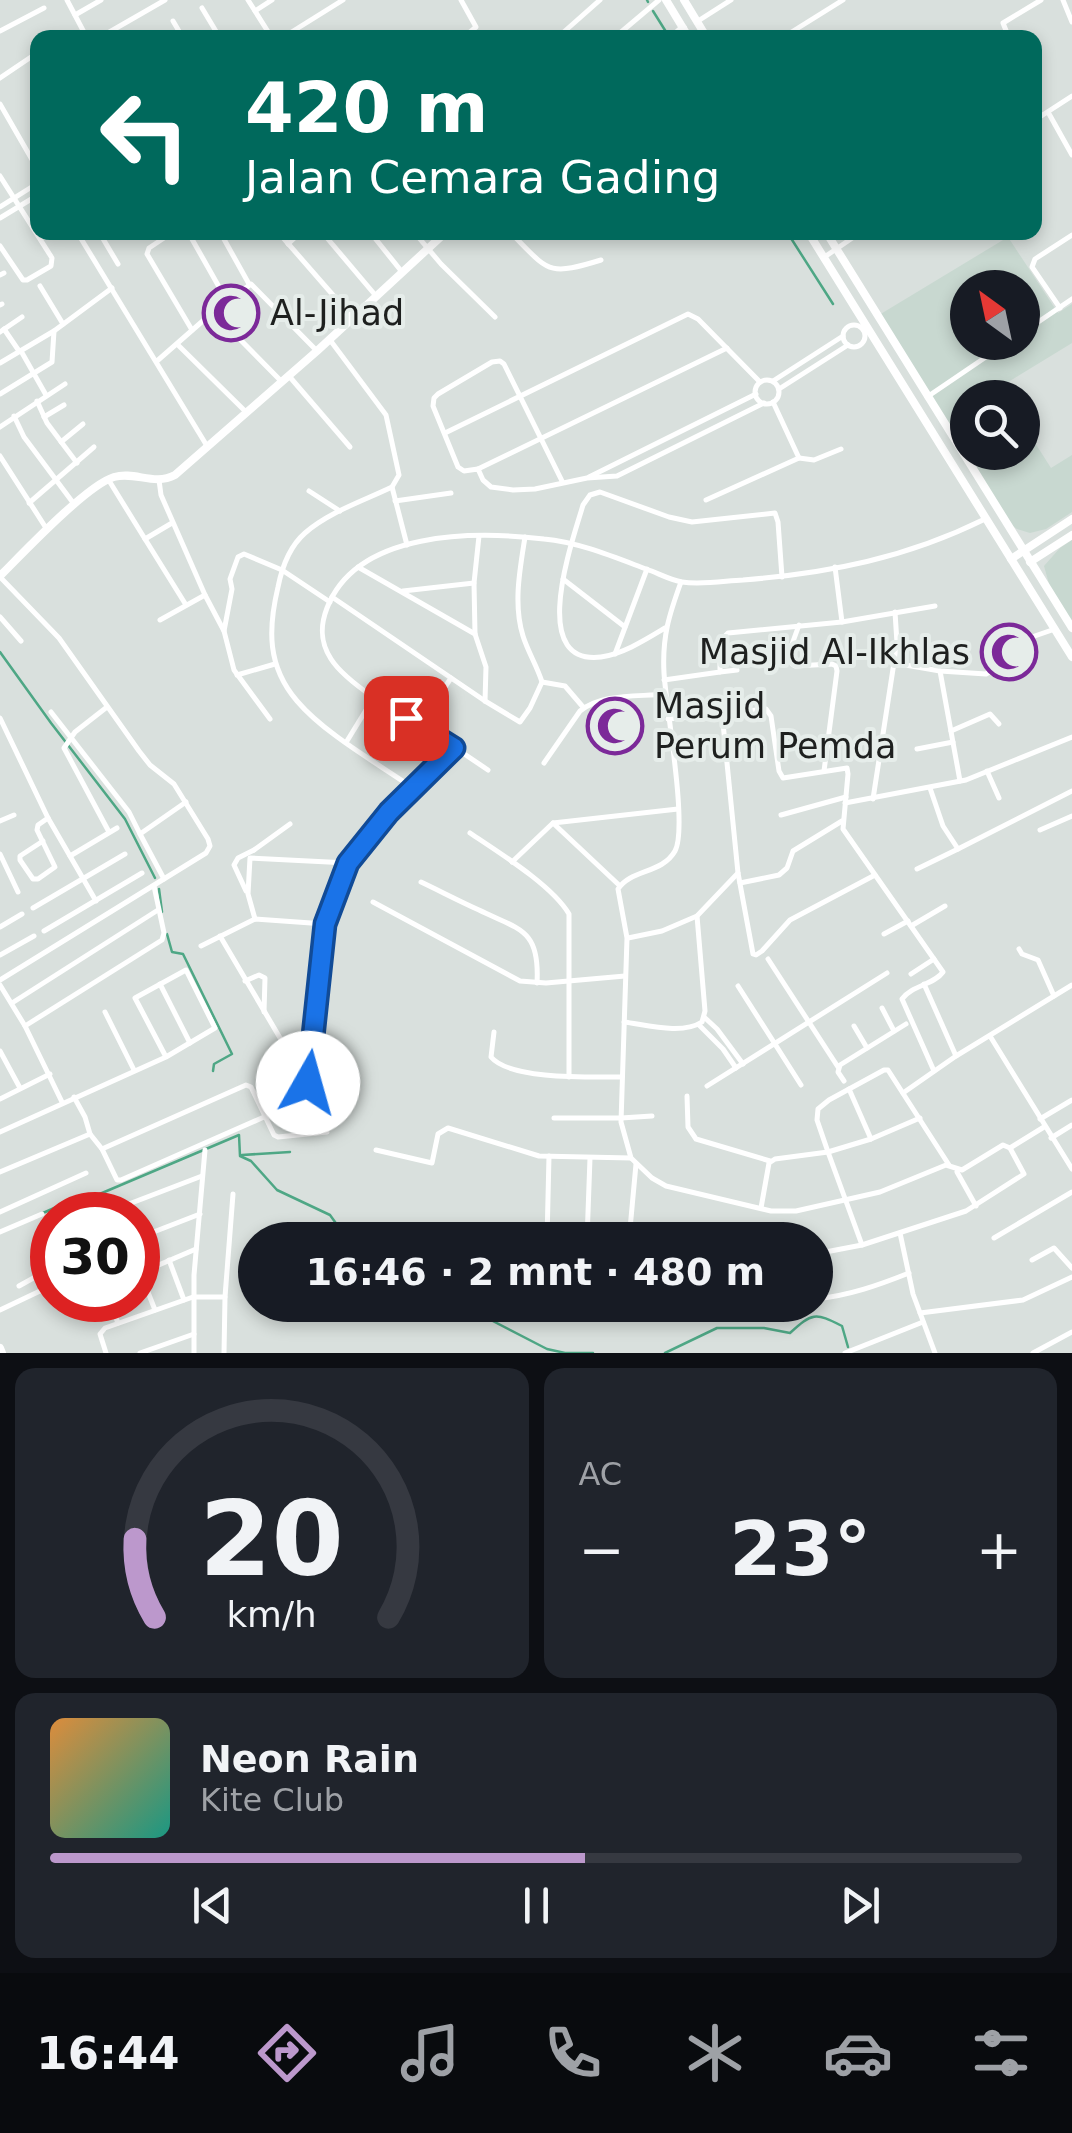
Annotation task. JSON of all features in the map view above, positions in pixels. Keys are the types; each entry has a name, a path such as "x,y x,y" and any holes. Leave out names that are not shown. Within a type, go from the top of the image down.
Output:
{"main road":[{"path":"666,0 683,28"},
{"path":"684,0 703,30"},
{"path":"0,576 74,504 108,479 128,475 159,480 176,475 437,240"},
{"path":"813,240 1072,658"},
{"path":"831,240 1012,534 1068,613 1072,628"},
{"path":"1011,559 1072,519"},
{"path":"999,540 1007,541 1012,534"},
{"path":"1018,570 1072,535"}],"street":[{"path":"67,0 82,30"},
{"path":"74,15 101,0"},
{"path":"114,30 165,0"},
{"path":"248,0 267,30"},
{"path":"255,11 272,0"},
{"path":"295,30 342,0"},
{"path":"461,0 476,26 474,30"},
{"path":"566,30 600,0"},
{"path":"623,30 658,0"},
{"path":"698,21 731,0"},
{"path":"795,30 844,0"},
{"path":"1006,30 1003,24 1041,0"},
{"path":"1063,0 1072,22"},
{"path":"0,30 44,8"},
{"path":"202,8 215,30"},
{"path":"173,21 178,30"},
{"path":"0,78 30,57"},
{"path":"1042,116 1072,96"},
{"path":"0,104 30,156"},
{"path":"1048,112 1072,155"},
{"path":"0,176 30,223"},
{"path":"0,206 30,188"},
{"path":"0,218 30,200"},
{"path":"1060,308 1032,263 1072,234"},
{"path":"0,246 23,280 28,280 52,266 52,258 41,240"},
{"path":"81,240 207,446"},
{"path":"104,240 118,264"},
{"path":"162,240 146,252 192,330"},
{"path":"192,240 227,302"},
{"path":"225,240 252,285 317,351"},
{"path":"285,240 353,318"},
{"path":"288,244 292,240"},
{"path":"329,240 376,296"},
{"path":"376,240 402,272"},
{"path":"420,240 495,317"},
{"path":"518,240 551,269 570,269 600,260"},
{"path":"823,258 849,240"},
{"path":"157,362 213,312 252,285"},
{"path":"40,286 63,324"},
{"path":"0,363 112,288"},
{"path":"1040,321 1072,299"},
{"path":"772,381 843,336 855,310"},
{"path":"213,312 286,378 350,447"},
{"path":"445,434 688,314 698,319 760,382"},
{"path":"3,329 22,317"},
{"path":"0,318 3,329 46,396"},
{"path":"847,328 856,325 862,329 864,338 858,346"},
{"path":"0,394 52,362 54,330"},
{"path":"843,336 848,345"},
{"path":"330,340 386,415 398,479 392,486 302,535 289,552 271,615 275,664 300,704 346,742 413,788"},
{"path":"178,344 246,412"},
{"path":"779,389 848,345 876,344"},
{"path":"563,483 540,439 504,364 500,361 492,362 434,398 458,467 464,471 478,469 540,439 727,348"},
{"path":"928,397 982,360"},
{"path":"478,469 486,484 501,490 623,474 773,402 779,389 772,381 760,382"},
{"path":"760,382 756,394 764,403"},
{"path":"0,427 65,384"},
{"path":"587,478 756,394"},
{"path":"37,401 76,463"},
{"path":"773,402 799,458"},
{"path":"44,417 64,405"},
{"path":"14,416 24,437 74,504"},
{"path":"61,442 83,424"},
{"path":"28,503 94,447"},
{"path":"706,500 799,458 814,460 841,449"},
{"path":"0,456 47,531"},
{"path":"108,479 186,606"},
{"path":"159,480 160,495 172,523 224,631 231,663 270,719"},
{"path":"392,486 407,545"},
{"path":"310,491 340,511"},
{"path":"665,628 615,654 597,658 584,656 567,642 558,602 585,500 590,495 597,492 692,522 774,514 782,577"},
{"path":"395,501 451,493"},
{"path":"488,770 374,696 340,670 326,649 322,625 331,600 346,576 358,567 407,545 480,536 525,537 572,544 681,582 782,577 910,552 985,519"},
{"path":"145,538 172,523"},
{"path":"480,536 474,583 475,634 486,667 485,701"},
{"path":"224,631 232,589 230,579 239,556 244,554 282,570 520,722 542,682 519,618 525,537"},
{"path":"358,567 475,634"},
{"path":"835,568 842,622"},
{"path":"615,654 647,569"},
{"path":"0,576 59,638 150,765 174,784 210,842 209,850 0,982 62,1102"},
{"path":"563,578 625,627"},
{"path":"681,582 665,628 664,680 679,842 672,857 620,886 627,938 621,1118 626,1147 634,1161 666,1186 771,1211 796,1211 880,1192 938,1167 968,1167 1003,1145 1010,1148 1024,1174 966,1212 862,1246 833,1251"},
{"path":"400,592 474,583"},
{"path":"160,620 206,596"},
{"path":"720,672 720,641 728,633 842,622 935,606"},
{"path":"873,799 898,634 895,612"},
{"path":"0,617 21,641"},
{"path":"799,625 791,647 792,664 832,664 837,671 824,771"},
{"path":"894,663 988,674 992,668 986,650 990,643 1026,639 1054,629"},
{"path":"237,675 275,664"},
{"path":"664,680 736,670"},
{"path":"940,671 960,781"},
{"path":"420,726 451,678"},
{"path":"542,682 565,686 583,708"},
{"path":"544,763 583,708 601,700 665,694"},
{"path":"346,742 374,696"},
{"path":"107,707 70,736 65,751 109,832"},
{"path":"668,719 763,708 771,716 779,774 784,778 846,768 844,832 943,973 902,998 934,1071"},
{"path":"51,712 129,812 164,878"},
{"path":"722,713 750,949 756,955 793,918 876,875"},
{"path":"951,732 990,714 999,724"},
{"path":"0,718 48,818 96,901"},
{"path":"0,741 9,737"},
{"path":"781,815 960,781 1072,737"},
{"path":"917,750 953,742"},
{"path":"220,936 302,1082 308,1083 325,924 348,863 382,819 454,748"},
{"path":"987,771 999,798"},
{"path":"930,788 958,850"},
{"path":"917,869 1072,791"},
{"path":"140,834 186,802"},
{"path":"512,862 553,823 678,809"},
{"path":"0,820 14,815"},
{"path":"1040,830 1072,816"},
{"path":"42,840 20,856 33,879 55,867 37,827 48,818"},
{"path":"740,883 774,877 784,871 796,848 842,821"},
{"path":"553,823 620,886"},
{"path":"255,920 234,865 238,858 290,824"},
{"path":"70,856 117,828"},
{"path":"470,833 512,862 556,898 569,914 569,1077"},
{"path":"248,894 254,850"},
{"path":"0,854 18,892"},
{"path":"33,908 125,854"},
{"path":"250,858 348,863"},
{"path":"44,930 142,873"},
{"path":"627,938 662,931 696,916 738,873"},
{"path":"421,882 521,929 537,956 536,983"},
{"path":"25,1026 162,940 154,885"},
{"path":"373,902 514,978 536,983 626,976"},
{"path":"884,934 944,906"},
{"path":"12,1003 158,910"},
{"path":"0,925 22,914"},
{"path":"624,1022 665,1027 699,1025 704,1017 696,916"},
{"path":"202,946 255,920 325,924"},
{"path":"0,955 34,936"},
{"path":"1019,949 1038,960 1054,996"},
{"path":"911,974 934,958"},
{"path":"768,959 844,1082"},
{"path":"0,1132 166,1056 215,1028 186,970 134,998 166,1056"},
{"path":"707,1086 887,973"},
{"path":"245,981 259,975 265,978 264,1013"},
{"path":"160,984 190,1042"},
{"path":"924,984 956,1056"},
{"path":"903,1092 1072,985"},
{"path":"738,986 800,1085"},
{"path":"882,1008 894,1031"},
{"path":"105,1012 134,1070"},
{"path":"704,1017 723,1036 736,1068"},
{"path":"838,1067 906,1024"},
{"path":"699,1025 743,1064"},
{"path":"854,1026 868,1048"},
{"path":"494,1032 491,1057 496,1064 536,1074 622,1077"},
{"path":"716,1042 723,1036"},
{"path":"990,1036 1072,1169"},
{"path":"283,1043 313,1044"},
{"path":"0,1051 20,1089"},
{"path":"862,1246 817,1120 818,1109 880,1072 888,1070 976,1206"},
{"path":"0,1098 50,1074"},
{"path":"102,1149 245,1085 250,1086 271,1132 278,1137 327,1132"},
{"path":"849,1089 871,1139"},
{"path":"687,1096 688,1127 696,1139 770,1161 828,1152 920,1118"},
{"path":"74,1097 117,1180 264,1116"},
{"path":"1040,1120 1072,1100"},
{"path":"554,1118 652,1116"},
{"path":"1051,1138 1072,1126"},
{"path":"1010,1148 1044,1127"},
{"path":"376,1150 432,1162 438,1134 448,1128 528,1153 634,1161"},
{"path":"0,1172 90,1134"},
{"path":"194,1353 193,1297 205,1150"},
{"path":"548,1222 550,1156"},
{"path":"588,1222 590,1158"},
{"path":"630,1222 634,1161"},
{"path":"760,1208 770,1161"},
{"path":"0,1212 86,1173"},
{"path":"160,1194 202,1176"},
{"path":"994,1238 1072,1192"},
{"path":"224,1353 233,1194"},
{"path":"160,1229 200,1214"},
{"path":"0,1232 30,1219"},
{"path":"900,1233 920,1313 936,1353"},
{"path":"1032,1260 1054,1248 1072,1268"},
{"path":"160,1263 196,1249"},
{"path":"169,1260 184,1300"},
{"path":"833,1298 909,1273"},
{"path":"920,1313 1023,1300 1072,1277"},
{"path":"19,1286 30,1280"},
{"path":"0,1310 30,1295"},
{"path":"160,1308 193,1297 226,1297"},
{"path":"106,1353 100,1332 121,1322"},
{"path":"845,1353 923,1322"},
{"path":"1032,1353 1072,1332"},
{"path":"140,1353 194,1334"}],"shaded area":[{"path":"1003,240 1010,240 1030,270 953,270"},
{"path":"950,272 950,360 1040,360 1040,286 1058,313 1072,304 1072,343 1011,380 950,380 950,428 879,315"},
{"path":"1040,451 1051,468 1072,455 1072,512 1046,529 1030,533 1017,529 976,470 1040,470"},
{"path":"1072,540 1072,625 1051,591 1044,566"}],"waterway":[{"path":"653,11 665,30"},
{"path":"792,240 833,304"},
{"path":"0,652 125,819 155,878"},
{"path":"159,889 162,912"},
{"path":"167,934 172,952 183,954 232,1054 214,1064 213,1071"},
{"path":"104,1192 239,1135 240,1156 251,1161 277,1190 330,1215 335,1222"},
{"path":"242,1155 290,1152"},
{"path":"665,1353 717,1328 764,1328 790,1333 814,1317 842,1326 848,1347"},
{"path":"495,1322 547,1349 593,1353"}],"place":[{"name":"Al-Jihad","path":"231,313"},
{"name":"Masjid Al-Ikhlas","path":"1009,652"},
{"name":"Masjid Perum Pemda","path":"615,726"}],"route":[{"path":"308,1083 325,924 348,863 389,812 454,748 406,718"}]}
